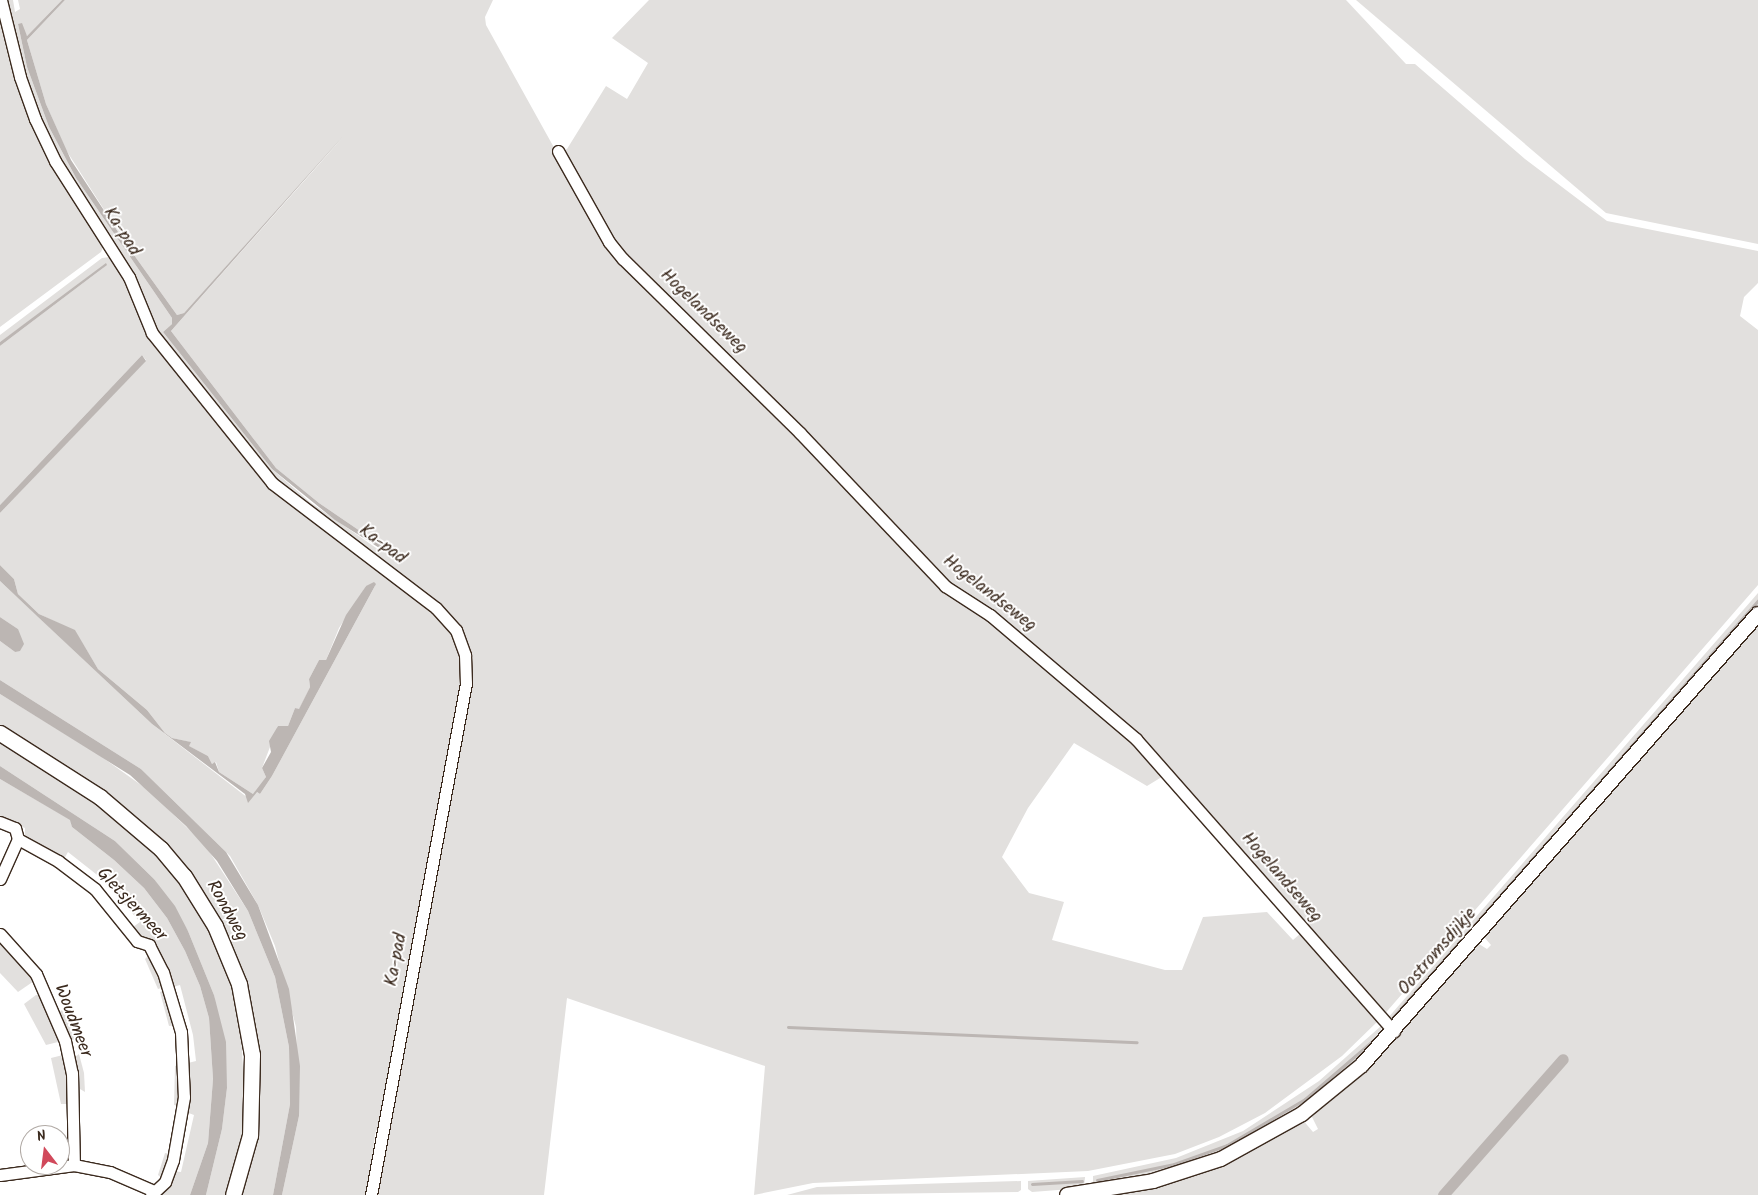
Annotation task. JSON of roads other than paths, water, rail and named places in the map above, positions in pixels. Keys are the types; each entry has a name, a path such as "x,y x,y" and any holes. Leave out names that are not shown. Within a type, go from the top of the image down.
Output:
{"main road":[{"name":"Rondweg","path":"0,734 100,797 161,849 184,876 216,926 239,984 252,1055 250,1135 233,1195"}],"street":[{"name":"Ka-pad","path":"1,0 20,76 35,119 55,161 129,277 152,333 267,477 436,608 456,630 465,655 466,683 371,1195"},
{"name":"Hogelandseweg","path":"558,151 609,242 623,259 783,416 945,586 990,616 1136,739 1394,1032"},
{"name":"Oostromsdijkje","path":"1067,1195 1153,1181 1220,1159 1302,1114 1362,1065 1394,1032 1758,614"},
{"name":"Gletsjermeer","path":"0,822 15,828 18,839 58,861 95,889 137,941 149,945 163,972 181,1032 184,1097 173,1160 165,1182 153,1193"},
{"path":"0,879 18,839"},
{"name":"Woudmeer","path":"0,934 36,974 64,1041 72,1073 74,1165"},
{"path":"0,1175 74,1165 110,1172 153,1193"}],"waterway":[{"path":"1562,825 1758,600"},
{"path":"1393,1017 1552,836"},
{"path":"788,1027 1137,1042"},
{"path":"1097,1180 1174,1164 1227,1145 1305,1099 1378,1036"},
{"path":"1443,1195 1563,1059"},
{"path":"1032,1184 1082,1181"}]}
